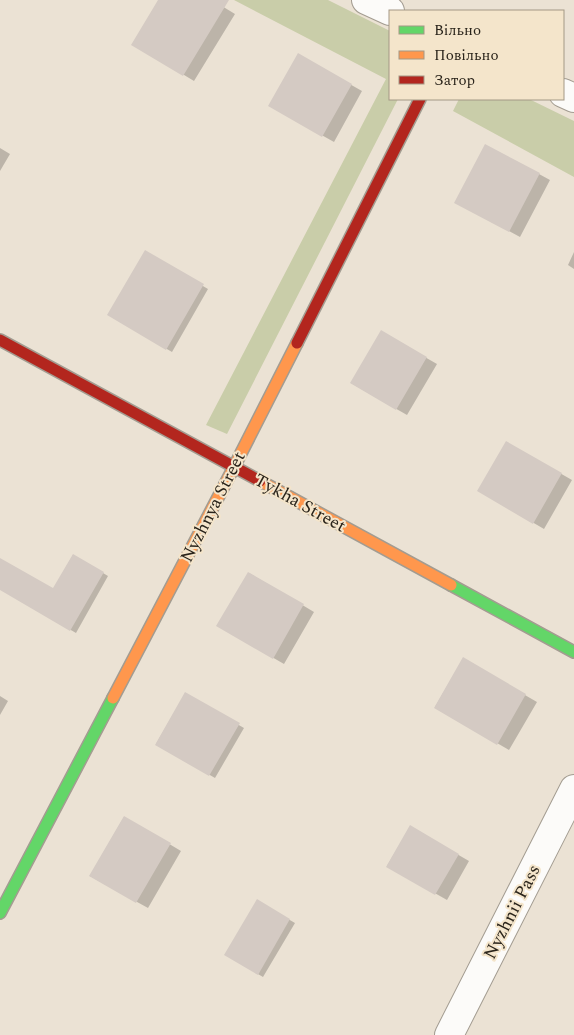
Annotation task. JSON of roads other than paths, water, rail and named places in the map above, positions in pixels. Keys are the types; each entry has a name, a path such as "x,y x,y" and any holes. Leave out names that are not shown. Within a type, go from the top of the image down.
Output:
{"street":[{"path":"366,0 389,11"},
{"name":"Nyzhnya Street","path":"4,897 234,467 419,100"},
{"name":"Tykha Street","path":"0,340 574,652"},
{"name":"Nyzhnii Pass","path":"450,1035 574,789"}]}
